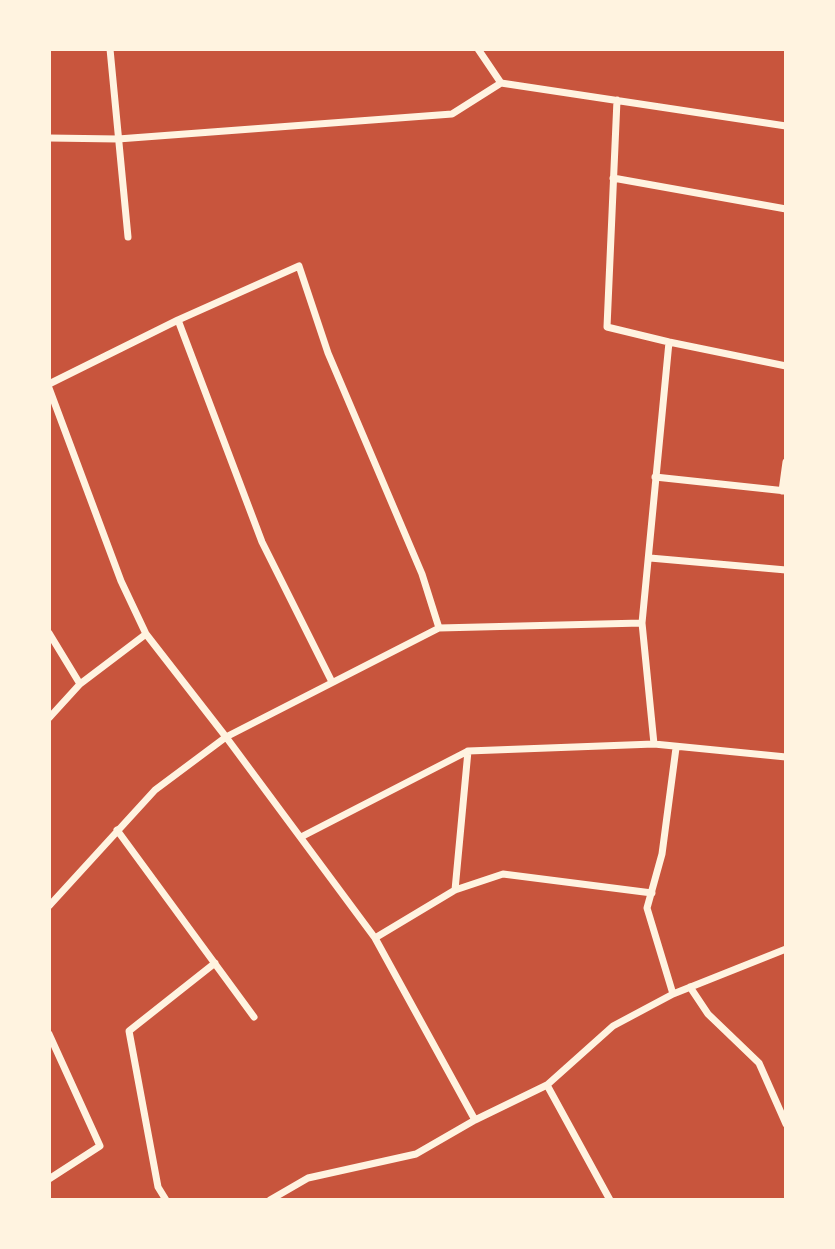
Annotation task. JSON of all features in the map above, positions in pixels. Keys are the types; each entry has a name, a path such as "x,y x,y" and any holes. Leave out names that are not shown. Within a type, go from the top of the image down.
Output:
{"street":[{"path":"110,49 128,237"},
{"path":"478,49 501,83"},
{"path":"49,138 118,139 452,114 501,83 786,126"},
{"path":"617,100 607,327 786,366"},
{"path":"613,178 786,209"},
{"path":"439,628 422,574 328,353 299,266 177,320 49,386 121,581 146,634 375,938 475,1120"},
{"path":"177,320 262,542 332,682"},
{"path":"654,744 642,623 669,342"},
{"path":"655,477 784,491 786,462"},
{"path":"650,558 786,570"},
{"path":"49,906 155,790 226,737 439,628 642,623"},
{"path":"49,633 80,684"},
{"path":"49,718 80,684 146,634"},
{"path":"301,837 468,751 654,744 786,757"},
{"path":"673,994 647,908 662,854 676,748"},
{"path":"455,890 468,751"},
{"path":"117,830 254,1017"},
{"path":"375,938 455,890 503,874 652,892"},
{"path":"270,1200 308,1178 416,1154 475,1120 547,1085 613,1026 673,994 786,949"},
{"path":"166,1200 158,1187 129,1031 215,963"},
{"path":"690,987 708,1014 759,1063 786,1124"},
{"path":"49,1034 100,1146 49,1179"},
{"path":"547,1085 610,1200"}]}
